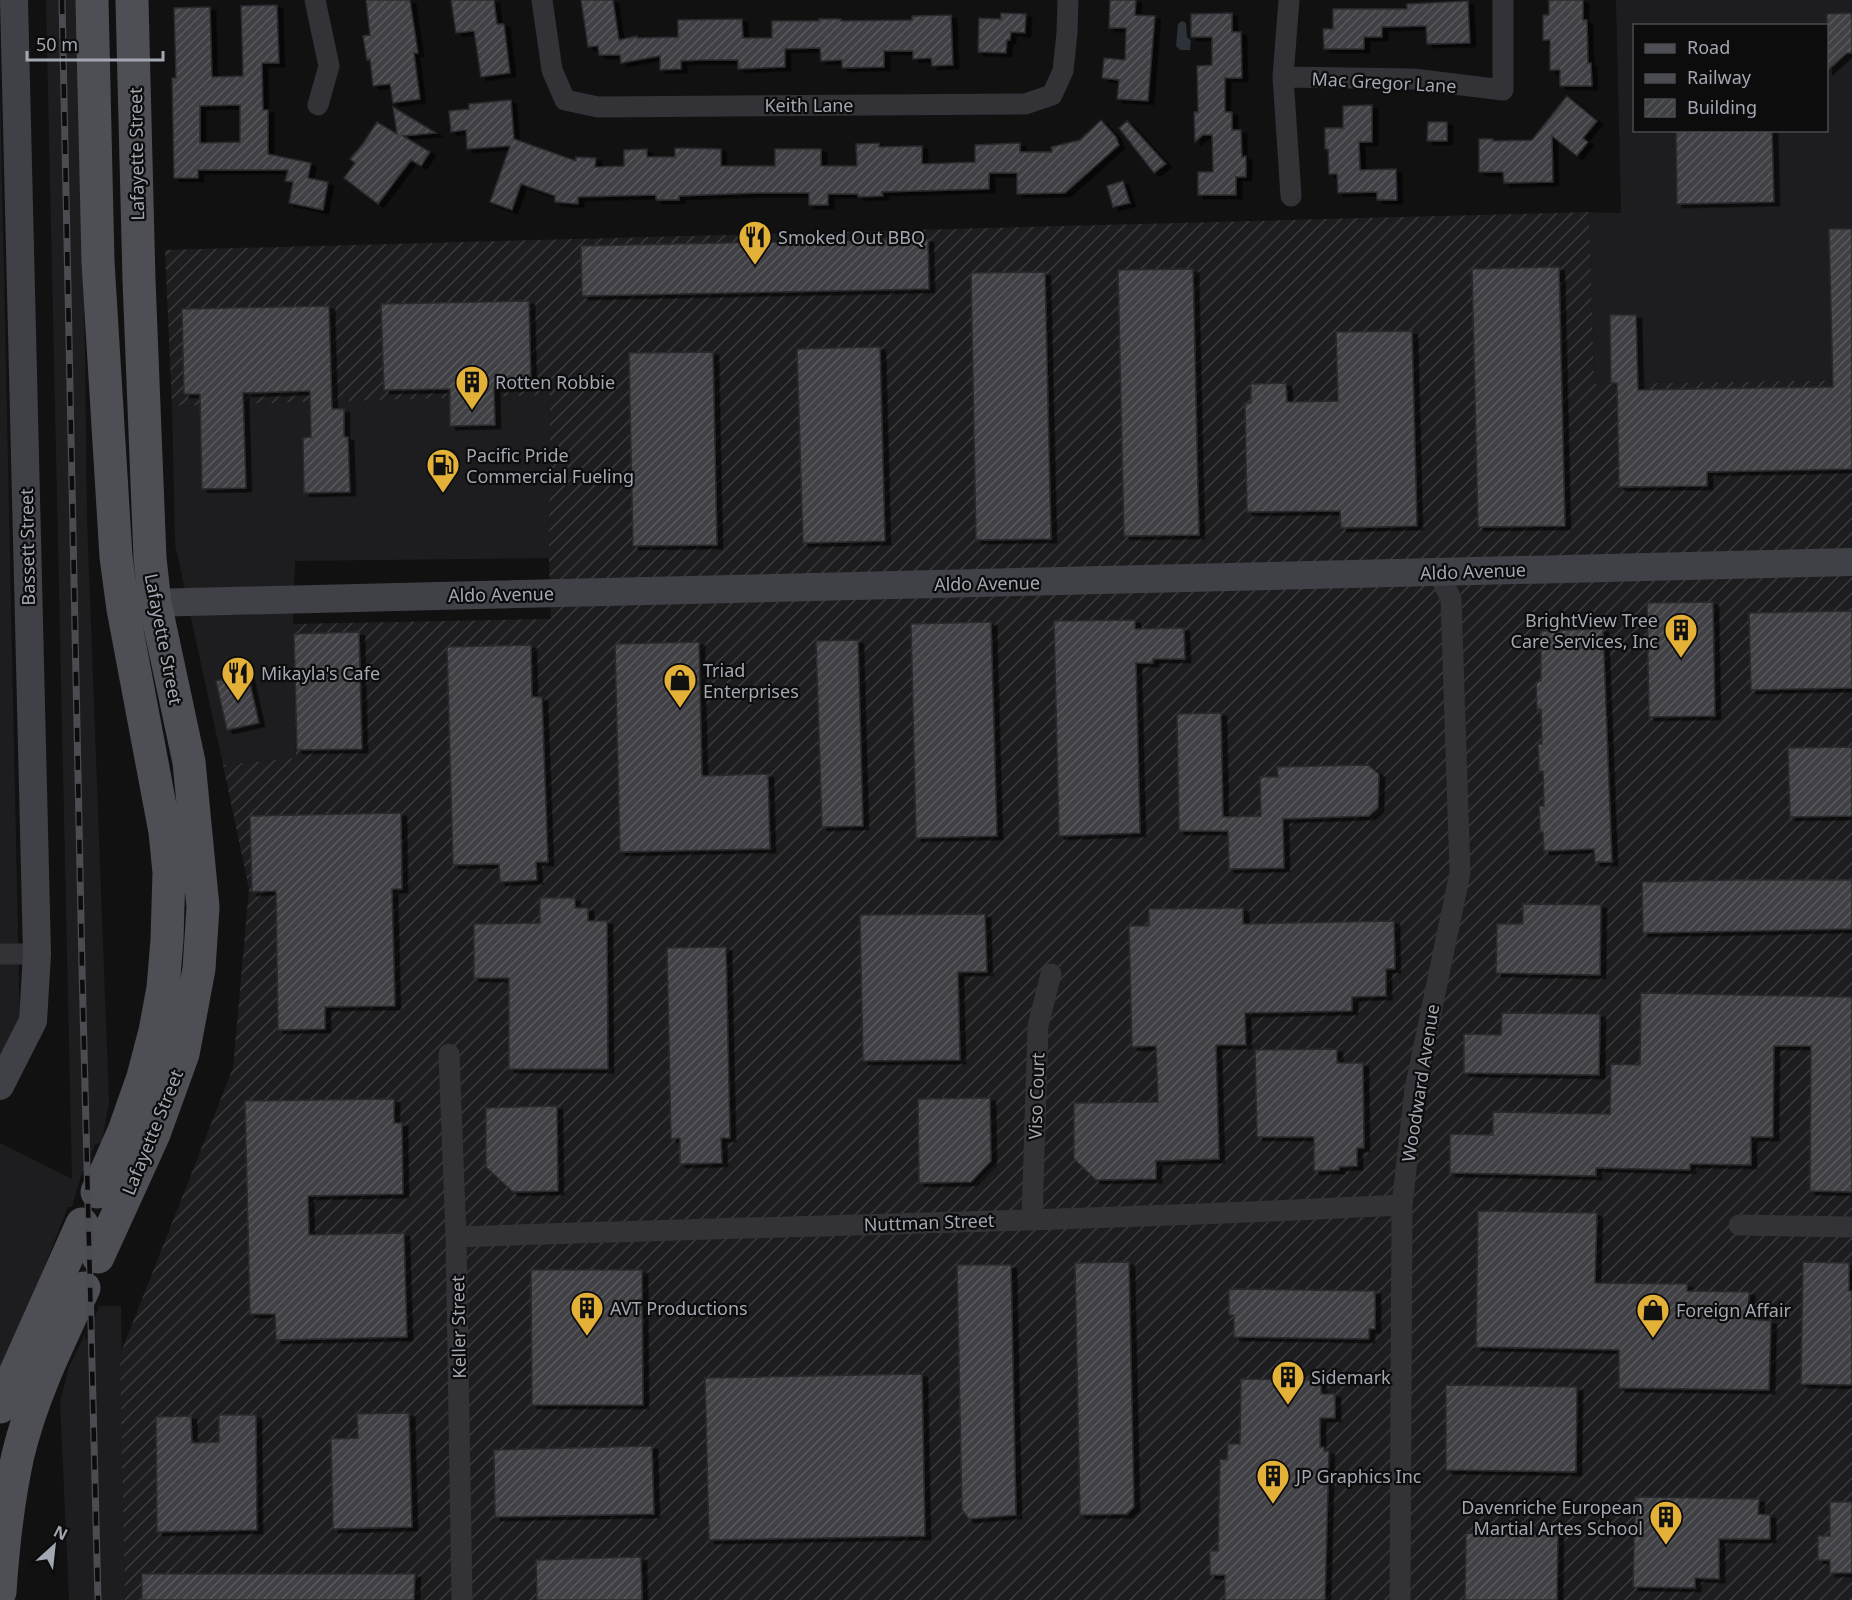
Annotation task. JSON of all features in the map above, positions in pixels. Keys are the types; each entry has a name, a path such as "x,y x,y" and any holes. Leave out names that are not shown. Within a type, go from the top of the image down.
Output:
{"main road":[{"name":"Lafayette Street","path":"92,0 98,262 116,557 123,609 165,832 168,872 167,940 163,988 155,1031 143,1077 124,1131 97,1192"},
{"name":"Lafayette Street","path":"98,1257 154,1134 183,1054 199,969 203,907 189,762 155,603 150,558 132,0"},
{"path":"98,262 139,260"},
{"path":"0,1407 82,1224"},
{"path":"0,1592 3,1537 18,1454 37,1394 84,1287"}],"street":[{"name":"Bassett Street","path":"0,1086 33,1022 37,954 14,0"},
{"path":"315,0 329,66 318,105"},
{"name":"Keith Lane","path":"542,0 552,70 565,100 598,107 1025,104 1052,95 1063,71 1068,0"},
{"path":"1289,0 1283,78 1291,196"},
{"name":"Mac Gregor Lane","path":"1283,78 1413,79 1503,90 1503,0"},
{"name":"Aldo Avenue","path":"123,609 155,603 1852,562"},
{"name":"Woodward Avenue","path":"1400,1600 1402,1205 1415,1089 1460,873 1451,599 1438,572"},
{"path":"0,954 37,954"},
{"name":"Viso Court","path":"1032,1218 1038,1026 1051,974"},
{"name":"Keller Street","path":"449,1054 456,1237 462,1600"},
{"name":"Nuttman Street","path":"456,1237 1032,1218 1142,1218 1402,1205"},
{"path":"1739,1225 1852,1227"}],"shaded area":[{"path":"46,0 78,0 87,519 109,1102 102,1142 95,1145 81,1176 72,1207 68,1207 0,1379 0,1143 72,1179"},
{"path":"1616,0 1852,0 1852,380 1594,384 1589,212 1621,213"},
{"path":"1182,21 1186,23 1187,37 1191,41 1190,50 1180,50 1176,46 1178,24"},
{"path":"0,85 20,1028 0,1067"},
{"path":"1589,212 1594,384 1852,380 1852,1600 125,1600 120,1355 233,1068 249,889 223,765 296,758 293,624 551,619 550,395 172,406 165,250"},
{"path":"550,394 549,558 295,561 293,624 296,758 223,765 175,544 172,406"},
{"path":"99,1306 121,1306 125,1600 69,1600 60,1401 69,1367 85,1334 86,1341"}],"building":[{"path":"366,0 410,0 418,53 414,53 420,99 393,103 390,84 373,86 370,59 367,60 363,36 370,35"},
{"path":"451,0 494,0 497,24 504,24 510,73 481,77 474,31 456,33"},
{"path":"581,0 613,0 619,40 637,36 637,38 678,37 678,20 742,19 743,38 772,38 772,21 912,20 912,16 951,15 953,65 932,66 931,58 913,59 913,51 884,51 884,67 842,68 842,60 821,61 820,48 785,49 785,67 738,69 738,60 702,60 681,61 681,69 660,70 660,56 621,63 620,55 599,55 598,46 588,47"},
{"path":"1110,0 1136,0 1135,15 1155,16 1148,101 1117,99 1119,80 1102,78 1104,58 1125,60 1126,28 1109,28"},
{"path":"1549,0 1583,0 1583,20 1587,20 1588,63 1591,63 1592,86 1560,86 1560,70 1550,70 1550,40 1543,40 1543,15 1549,15"},
{"path":"1468,1 1470,43 1427,44 1426,26 1382,27 1382,37 1364,37 1364,49 1324,49 1323,29 1333,29 1333,9 1407,9 1407,4"},
{"path":"277,5 279,63 262,63 263,110 268,110 268,154 311,163 308,178 328,182 323,210 289,203 293,182 285,181 288,170 198,170 198,178 174,178 172,78 176,78 174,8 210,7 212,77 243,76 241,6","holes":["240,105 240,142 200,143 200,106"]},
{"path":"1001,13 1026,14 1025,33 1011,32 1010,40 1007,40 1006,53 978,52 979,18 1001,19"},
{"path":"1232,13 1232,32 1241,32 1242,78 1225,78 1225,112 1232,112 1232,130 1241,130 1242,157 1246,156 1246,177 1236,177 1236,195 1198,195 1198,172 1213,172 1212,135 1203,135 1195,142 1194,112 1198,112 1197,66 1212,65 1212,37 1191,37 1191,14"},
{"path":"1852,13 1852,53 1847,53 1828,70 1828,24 1827,14"},
{"path":"1567,96 1597,121 1583,138 1588,142 1577,156 1552,136 1553,182 1504,183 1503,172 1479,172 1479,139 1532,140"},
{"path":"511,100 514,139 576,161 576,157 596,158 595,167 624,166 624,150 647,149 647,157 675,157 675,148 721,149 721,166 775,166 775,149 821,149 821,166 857,166 856,144 879,143 879,147 922,146 922,164 975,162 975,145 1020,143 1020,152 1052,152 1051,147 1080,140 1101,120 1116,137 1119,145 1065,193 1017,194 1017,173 989,173 989,189 882,192 883,196 858,197 858,194 828,194 828,205 809,205 809,193 679,196 679,200 656,200 656,195 578,197 578,204 555,202 555,196 521,184 512,210 490,202 510,146 467,149 466,130 451,132 449,111 469,109 469,104"},
{"path":"1372,105 1372,142 1359,142 1360,170 1396,169 1397,200 1377,200 1377,192 1338,193 1337,174 1329,174 1328,149 1325,149 1325,128 1343,128 1343,106"},
{"path":"393,107 436,133 403,136 430,152 421,166 411,160 378,204 344,178 355,163 350,159 377,122 397,134"},
{"path":"1127,121 1166,164 1154,173 1119,128"},
{"path":"1428,122 1447,122 1447,141 1427,141"},
{"path":"1676,132 1772,132 1774,202 1677,204"},
{"path":"1123,181 1130,203 1113,207 1107,186"},
{"path":"1829,229 1852,229 1852,469 1707,472 1707,486 1619,487 1617,383 1611,383 1610,315 1636,315 1638,390 1833,387"},
{"path":"928,239 929,289 582,296 581,246"},
{"path":"1559,267 1565,526 1478,527 1472,269"},
{"path":"1193,269 1199,535 1124,536 1118,270"},
{"path":"1045,272 1051,539 976,540 971,273"},
{"path":"529,301 531,387 494,388 495,425 450,426 450,389 384,390 381,304"},
{"path":"329,306 332,409 344,409 344,437 348,437 350,492 304,493 303,438 311,437 310,391 243,393 246,488 202,489 200,394 184,394 182,309"},
{"path":"1412,331 1417,526 1341,528 1340,511 1247,512 1245,403 1251,403 1251,384 1286,383 1287,402 1338,401 1336,332"},
{"path":"880,347 885,541 803,543 797,349"},
{"path":"713,352 717,545 633,546 629,353"},
{"name":"BrightView Tree Care Services, Inc","path":"1713,602 1715,716 1649,717 1647,603"},
{"path":"1852,611 1852,688 1751,690 1749,613"},
{"path":"1135,620 1135,629 1184,628 1185,659 1153,659 1153,663 1136,663 1140,833 1059,836 1054,621"},
{"path":"991,622 997,836 916,838 911,624"},
{"path":"1603,629 1612,862 1595,862 1594,849 1544,851 1543,832 1540,832 1539,806 1544,806 1543,771 1539,772 1538,744 1542,744 1541,709 1537,709 1536,682 1541,681 1541,631"},
{"path":"359,632 362,749 297,750 294,634"},
{"path":"858,640 863,826 822,827 816,641"},
{"path":"699,642 702,776 768,774 770,849 620,852 615,644"},
{"path":"531,645 532,697 542,697 548,862 536,862 537,880 500,882 499,864 453,865 447,647"},
{"name":"Mikayla's Cafe","path":"248,674 259,723 227,730 216,681"},
{"path":"1221,713 1223,817 1261,816 1260,777 1278,777 1277,767 1368,765 1379,774 1378,808 1369,816 1283,819 1284,868 1229,869 1228,831 1179,831 1177,714"},
{"path":"1852,747 1852,816 1790,817 1788,748"},
{"path":"401,813 402,889 392,889 395,1006 325,1007 325,1029 278,1030 276,891 252,892 250,816"},
{"path":"1852,880 1852,929 1643,933 1642,882"},
{"path":"540,898 575,898 575,908 588,908 588,921 607,921 608,1069 509,1069 509,978 474,978 474,924 540,923"},
{"path":"1523,904 1601,905 1600,975 1496,973 1497,924 1523,924"},
{"path":"1243,908 1243,924 1394,921 1395,969 1386,969 1386,996 1352,997 1352,1011 1245,1013 1246,1045 1216,1045 1219,1159 1156,1161 1156,1179 1096,1180 1074,1159 1074,1103 1158,1102 1156,1046 1132,1047 1129,926 1149,926 1149,909"},
{"path":"985,914 987,972 958,972 960,1060 863,1061 860,915"},
{"path":"726,947 730,1138 721,1138 722,1163 680,1164 680,1138 671,1139 667,948"},
{"path":"1641,993 1852,997 1852,1192 1810,1191 1811,1046 1774,1046 1773,1137 1751,1137 1751,1165 1690,1164 1690,1170 1596,1168 1596,1176 1450,1173 1450,1134 1493,1135 1493,1112 1610,1114 1611,1064 1640,1065"},
{"path":"1502,1013 1600,1014 1599,1075 1464,1073 1464,1034 1501,1035"},
{"path":"1337,1049 1337,1063 1363,1063 1364,1148 1357,1148 1357,1166 1339,1167 1339,1170 1314,1171 1314,1137 1257,1137 1255,1050"},
{"path":"990,1098 991,1161 971,1182 919,1183 918,1099"},
{"path":"394,1099 394,1123 402,1123 403,1194 308,1196 309,1235 404,1233 407,1337 276,1340 275,1314 250,1314 245,1101"},
{"path":"557,1106 558,1191 513,1192 486,1167 486,1108"},
{"path":"1478,1211 1597,1213 1595,1283 1687,1284 1687,1291 1749,1292 1748,1319 1771,1321 1769,1390 1619,1388 1619,1350 1476,1347"},
{"path":"1129,1262 1134,1507 1127,1514 1080,1515 1075,1263"},
{"path":"1803,1262 1849,1263 1849,1291 1852,1291 1852,1385 1801,1384"},
{"path":"957,1265 1011,1265 1016,1515 969,1519 962,1510"},
{"name":"AVT Productions","path":"531,1270 642,1270 643,1405 532,1405"},
{"path":"1229,1289 1375,1291 1375,1329 1369,1329 1369,1339 1234,1337 1234,1315 1229,1315"},
{"path":"922,1374 925,1536 709,1540 705,1378"},
{"name":"JP Graphics Inc","path":"1241,1379 1321,1380 1321,1394 1335,1394 1335,1418 1320,1418 1320,1447 1324,1447 1324,1451 1329,1451 1325,1600 1225,1600 1225,1575 1210,1575 1210,1551 1218,1551 1220,1459 1227,1460 1228,1444 1240,1444"},
{"path":"1446,1385 1577,1387 1576,1472 1446,1470"},
{"path":"409,1413 412,1527 333,1529 331,1439 358,1438 357,1414"},
{"path":"219,1415 256,1415 257,1530 157,1532 156,1417 191,1416 192,1443 219,1442"},
{"path":"652,1446 654,1514 495,1517 494,1450"},
{"name":"Davenriche European Martial Artes School","path":"1635,1497 1759,1499 1758,1514 1770,1515 1770,1539 1719,1539 1719,1579 1695,1578 1695,1588 1633,1587"},
{"path":"1830,1502 1852,1502 1852,1573 1830,1573 1830,1560 1818,1560 1818,1536 1830,1536"},
{"path":"1466,1533 1558,1535 1557,1600 1465,1600"},
{"path":"641,1557 642,1600 537,1600 536,1560"},
{"path":"142,1574 415,1574 414,1600 142,1600"}],"railway":[{"path":"62,0 98,1600"}],"place":[{"name":"Smoked Out BBQ","path":"755,266"},
{"name":"Rotten Robbie","path":"472,411"},
{"name":"Pacific Pride Commercial Fueling","path":"443,494"},
{"name":"BrightView Tree Care Services, Inc","path":"1681,659"},
{"name":"Mikayla's Cafe","path":"238,702"},
{"name":"Triad Enterprises","path":"680,709"},
{"name":"AVT Productions","path":"587,1337"},
{"name":"Foreign Affair","path":"1653,1339"},
{"name":"Sidemark","path":"1288,1406"},
{"name":"JP Graphics Inc","path":"1273,1505"},
{"name":"Davenriche European Martial Artes School","path":"1666,1546"}]}
